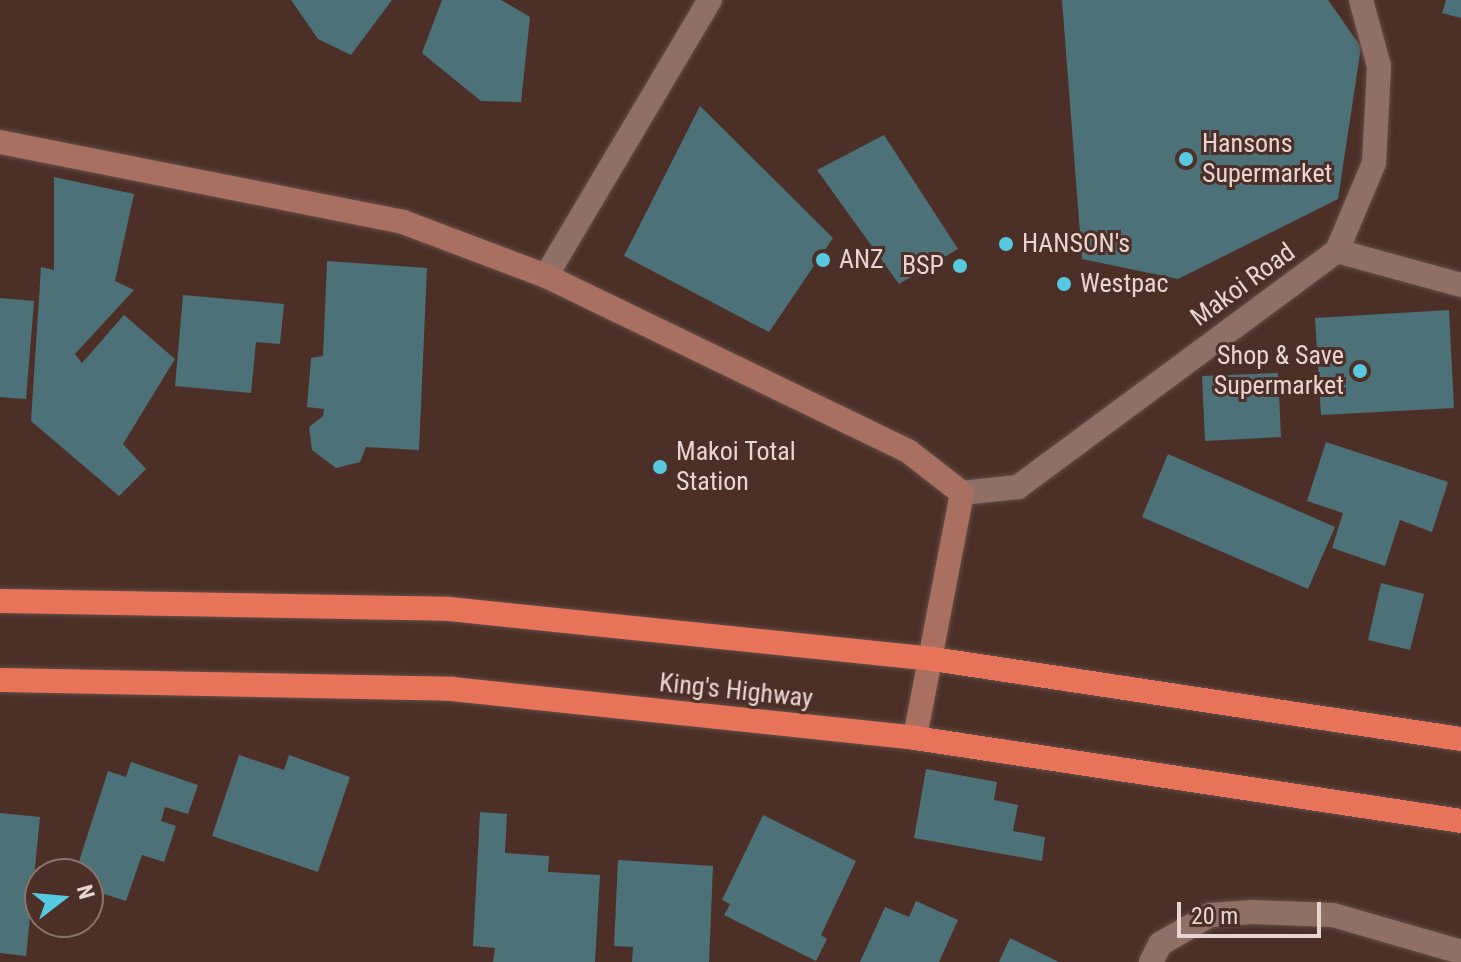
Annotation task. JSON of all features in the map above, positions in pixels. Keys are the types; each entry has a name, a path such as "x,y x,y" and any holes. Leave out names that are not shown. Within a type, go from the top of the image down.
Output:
{"highway":[{"name":"King's Highway","path":"0,601 449,609 933,659 1461,739"},
{"name":"King's Highway","path":"0,680 452,689 915,738 1461,821"}],"street":[{"path":"546,276 710,0"},
{"name":"Makoi Road","path":"962,493 1018,487 1337,251 1374,163 1379,66 1359,1"},
{"path":"0,142 403,222 546,276 894,444 962,493 946,554 933,659 915,738"},
{"path":"1337,251 1461,285"},
{"path":"1151,962 1160,944 1210,915 1252,912 1333,915 1461,952"}],"building":[{"path":"291,0 392,0 351,55 318,39"},
{"path":"442,0 501,0 530,17 521,102 481,101 422,53"},
{"path":"1062,0 1328,0 1361,47 1338,199 1178,279 1082,259"},
{"path":"1446,0 1461,0 1461,18 1442,13"},
{"path":"700,106 833,238 769,332 624,256"},
{"path":"884,135 958,249 899,284 817,170"},
{"path":"54,177 134,194 115,281 134,290 75,354 82,363 124,315 175,359 123,444 146,469 119,496 31,421 41,267 54,270"},
{"path":"327,261 427,268 419,450 366,447 360,462 336,468 312,450 309,427 323,416 324,409 307,407 311,358 323,356"},
{"path":"183,295 284,304 280,344 256,342 251,393 175,386"},
{"path":"0,298 34,301 26,399 0,397"},
{"path":"1449,310 1454,408 1321,415 1315,318"},
{"path":"1278,373 1281,437 1205,441 1202,376"},
{"path":"1326,442 1448,482 1432,532 1400,520 1385,566 1332,548 1343,513 1307,501"},
{"path":"1168,454 1335,527 1308,589 1142,517"},
{"path":"1381,583 1424,594 1410,650 1368,640"},
{"path":"239,755 284,770 289,755 350,777 318,872 212,836"},
{"path":"131,762 198,785 188,814 165,807 161,821 176,826 164,862 142,855 126,901 104,894 104,858 80,858 108,771 126,777"},
{"path":"926,769 997,782 994,800 1018,805 1013,831 1045,837 1042,861 914,838"},
{"path":"480,812 507,814 505,853 549,856 548,872 600,875 595,962 493,962 495,948 473,946"},
{"path":"0,813 40,817 36,858 24,858 26,956 0,953"},
{"path":"763,815 856,861 821,935 827,939 816,961 724,915 730,904 722,900"},
{"path":"618,860 713,866 709,962 632,962 633,947 614,946"},
{"path":"916,901 958,920 939,962 860,962 885,907 909,917"},
{"path":"1010,938 1059,962 999,962"}],"place":[{"name":"Hansons Supermarket","path":"1186,159"},
{"name":"HANSON's","path":"1006,244"},
{"name":"ANZ","path":"823,260"},
{"name":"BSP","path":"960,266"},
{"name":"Westpac","path":"1064,284"},
{"name":"Shop & Save Supermarket","path":"1360,371"},
{"name":"Makoi Total Station","path":"660,467"}]}
